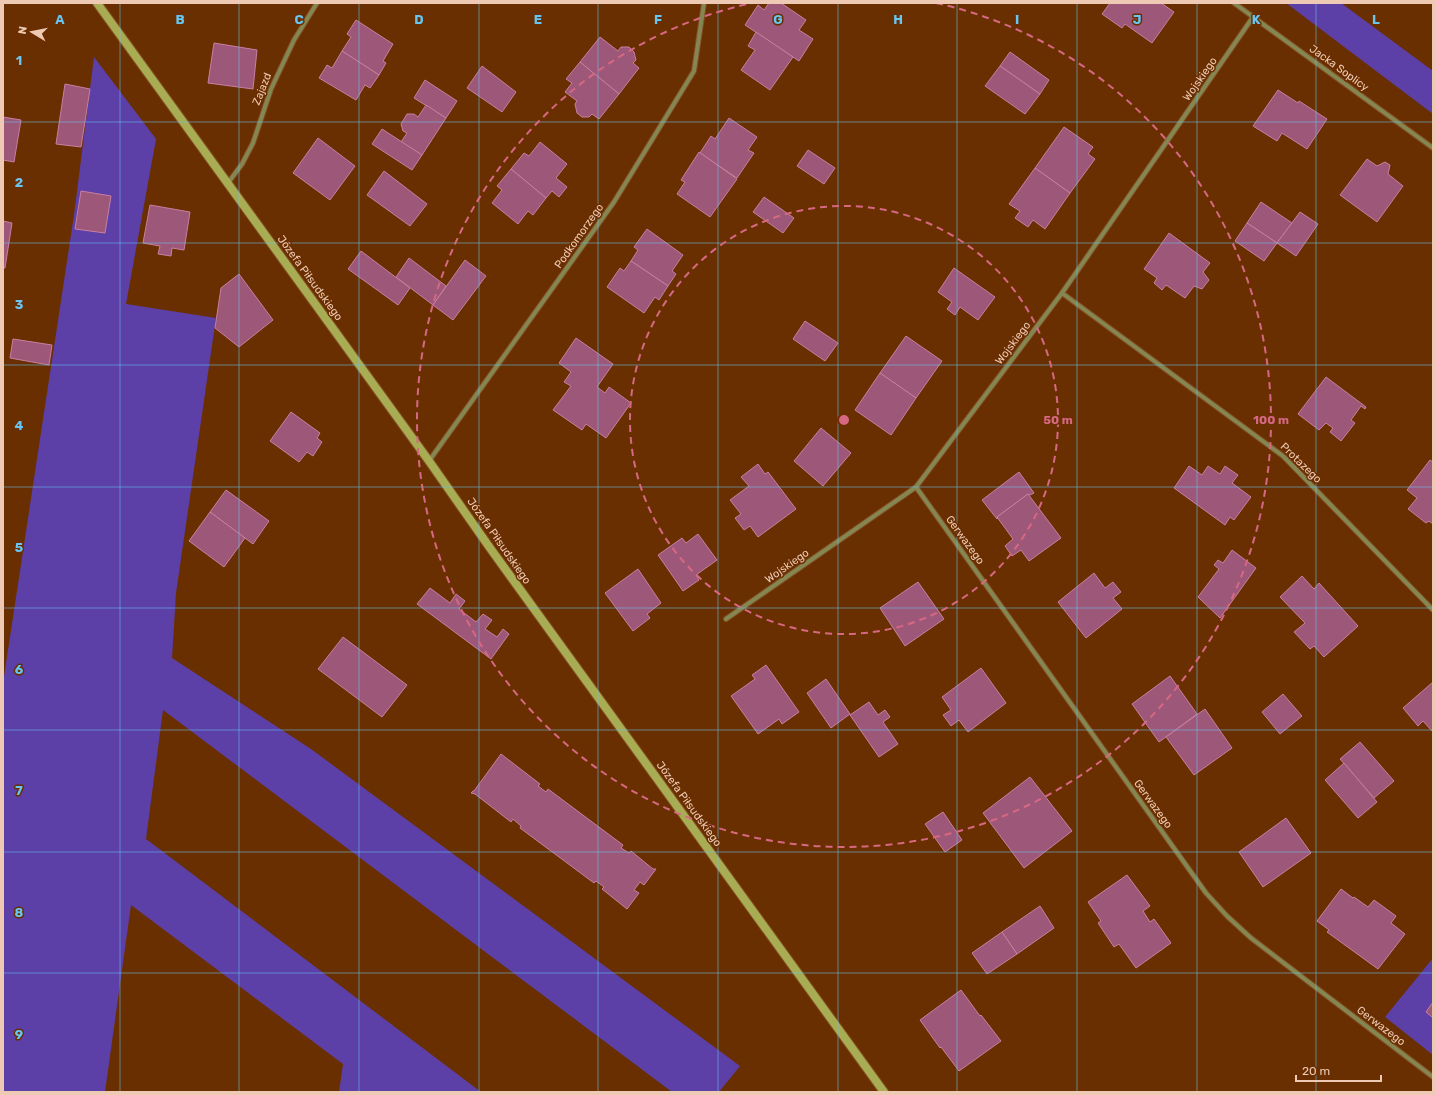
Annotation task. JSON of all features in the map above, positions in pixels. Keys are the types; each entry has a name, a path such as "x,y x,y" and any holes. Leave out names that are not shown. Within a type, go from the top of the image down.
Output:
{"street":[{"name":"Józefa Piłsudskiego","path":"97,3 884,1092"},
{"name":"Zajazd","path":"228,183 242,164 253,143 271,89 294,40 317,3"},
{"name":"Podkomorzego","path":"429,461 614,202 694,71 704,3"},
{"name":"Jacka Soplicy","path":"1234,3 1433,148"},
{"name":"Wojskiego","path":"726,619 916,487 1062,293 1253,17"},
{"name":"Protazego","path":"1062,293 1283,456 1433,610"},
{"name":"Gerwazego","path":"916,487 1206,893 1227,916 1251,938 1433,1077"}],"shaded area":[{"path":"1286,3 1341,3 1433,71 1433,114"},
{"path":"94,57 156,139 126,304 216,318 176,593 172,658 311,749 740,1066 719,1092 672,1092 163,710 146,839 481,1092 339,1092 343,1064 131,905 105,1092 3,1092 3,683 74,215"},
{"path":"1433,958 1433,1055 1385,1017"}],"building":[{"path":"769,3 781,3 806,20 799,30 813,39 799,61 745,25 758,5 764,10"},
{"path":"1110,3 1161,3 1174,12 1152,43 1125,24 1122,28 1102,14"},
{"path":"356,20 393,44 383,61 386,63 379,75 342,51 351,37 347,34"},
{"path":"756,32 793,57 770,90 741,70 755,50 748,46"},
{"path":"600,37 618,51 621,47 629,47 634,52 636,60 633,63 639,68 619,94 580,62"},
{"path":"214,43 257,50 253,89 208,83"},
{"path":"342,51 379,75 370,88 365,85 356,100 319,78 327,65 332,68"},
{"path":"1010,52 1049,80 1040,94 1000,66"},
{"path":"580,62 619,94 599,119 592,114 589,117 582,117 577,113 575,104 577,101 565,92 572,83 566,79"},
{"path":"482,66 516,92 502,112 467,88"},
{"path":"1000,66 1040,94 1025,114 985,86"},
{"path":"425,80 457,101 446,118 414,98"},
{"path":"65,84 90,89 81,147 56,144"},
{"path":"1278,90 1298,103 1299,101 1327,119 1307,149 1282,133 1277,141 1253,126"},
{"path":"426,105 446,118 422,155 401,142 407,133 403,131 401,124 407,114 414,114 418,117"},
{"path":"3,117 21,120 14,162 3,160"},
{"path":"729,118 757,137 748,150 754,153 737,178 700,153 711,136 715,139"},
{"path":"1064,127 1093,147 1088,154 1095,159 1070,193 1035,168"},
{"path":"382,129 422,155 412,170 372,144"},
{"path":"318,138 355,166 330,200 293,173"},
{"path":"540,142 567,164 556,178 567,187 559,197 552,191 546,198 511,169 524,153 529,156"},
{"path":"808,150 835,168 824,184 797,166"},
{"path":"699,152 737,179 710,217 677,194 685,182 681,180"},
{"path":"1367,159 1377,166 1385,162 1390,165 1388,174 1403,186 1377,222 1340,195"},
{"path":"1035,168 1070,193 1045,229 1033,220 1028,227 1015,218 1020,211 1009,204"},
{"path":"511,169 546,198 533,215 528,211 518,224 492,203 502,190 497,186"},
{"path":"384,171 427,204 410,226 367,195"},
{"path":"81,191 111,196 105,233 75,229"},
{"path":"764,197 794,218 783,233 753,212"},
{"path":"1261,202 1292,223 1277,243 1247,223"},
{"path":"150,205 190,212 184,250 172,248 171,256 158,254 160,246 143,243"},
{"path":"1300,212 1318,224 1296,256 1277,243"},
{"path":"3,221 12,223 5,268 3,268"},
{"path":"1247,223 1277,243 1264,261 1235,241"},
{"path":"647,229 683,255 672,271 676,274 668,286 631,261 638,250 634,247"},
{"path":"1169,233 1210,263 1203,272 1209,280 1202,289 1194,286 1185,298 1166,285 1162,290 1154,283 1157,278 1144,269"},
{"path":"361,251 410,288 398,305 348,269"},
{"path":"409,258 446,286 433,305 396,277"},
{"path":"465,260 486,276 453,320 433,305"},
{"path":"631,261 668,286 659,300 655,297 644,313 607,287 620,268 624,271"},
{"path":"954,268 995,297 978,320 960,307 955,315 947,309 952,302 938,292"},
{"path":"239,274 273,320 239,347 215,328 221,288"},
{"path":"805,321 838,343 825,361 793,339"},
{"path":"906,336 942,361 916,398 880,373"},
{"path":"576,338 613,364 597,387 605,393 609,387 631,403 606,438 586,424 582,430 553,410 571,386 564,382 571,372 559,363"},
{"path":"13,339 52,345 49,365 10,358"},
{"path":"880,373 916,398 891,435 855,410"},
{"path":"1326,377 1366,407 1365,409 1361,406 1351,420 1355,423 1341,441 1330,432 1333,428 1326,423 1319,430 1298,414"},
{"path":"291,412 320,433 317,438 322,442 313,456 307,452 299,462 270,441"},
{"path":"821,428 851,453 823,486 794,461"},
{"path":"1430,460 1433,462 1433,524 1429,521 1426,523 1408,509 1417,498 1407,490"},
{"path":"758,464 765,474 768,472 796,509 758,537 750,526 744,530 735,518 741,514 730,500 749,486 741,477"},
{"path":"1189,466 1202,475 1208,466 1220,474 1225,466 1238,475 1232,483 1251,497 1234,520 1230,517 1225,525 1174,488"},
{"path":"1019,472 1034,493 1030,495 1028,494 997,517 997,519 982,500"},
{"path":"226,490 269,521 253,544 210,512"},
{"path":"1028,494 1061,538 1029,561 1021,550 1012,556 1005,546 1013,539 997,517"},
{"path":"210,512 245,538 224,567 189,541"},
{"path":"698,534 717,560 696,575 699,580 683,591 658,555 682,538 686,543"},
{"path":"1232,550 1256,568 1220,618 1198,597 1219,569 1214,565 1218,560 1223,563"},
{"path":"638,569 661,603 647,614 650,618 633,631 605,593"},
{"path":"1094,573 1105,588 1113,582 1121,592 1113,598 1122,609 1086,638 1058,602"},
{"path":"1302,576 1314,589 1319,583 1358,626 1324,657 1314,646 1310,649 1294,632 1305,623 1280,597"},
{"path":"918,582 944,619 905,646 880,608"},
{"path":"430,588 450,603 456,594 465,601 459,609 476,622 483,614 492,620 485,629 497,637 503,629 509,634 491,659 417,604"},
{"path":"343,637 407,685 382,717 318,669"},
{"path":"766,665 799,712 782,724 779,719 758,734 731,696 755,679 752,675"},
{"path":"981,668 1006,703 968,732 959,720 951,726 943,715 951,710 942,697"},
{"path":"1170,676 1197,714 1159,742 1132,704"},
{"path":"826,679 850,714 831,728 807,693"},
{"path":"1433,682 1433,732 1423,721 1418,726 1403,708"},
{"path":"1283,694 1302,716 1280,734 1262,712"},
{"path":"869,702 878,715 885,710 890,717 883,722 898,744 879,757 850,715"},
{"path":"1205,709 1232,748 1194,775 1166,737"},
{"path":"1360,742 1394,781 1374,798 1340,759"},
{"path":"501,754 540,784 538,786 546,792 548,789 623,845 621,848 629,853 631,851 653,869 656,869 644,885 640,882 634,890 639,893 627,909 602,889 604,887 596,881 594,883 520,828 521,826 513,819 511,822 475,794 471,793"},
{"path":"1344,763 1377,802 1358,818 1325,780"},
{"path":"1030,777 1072,831 1024,868 983,813"},
{"path":"943,812 962,840 945,852 925,824"},
{"path":"1286,818 1311,853 1263,887 1239,852"},
{"path":"1127,875 1150,906 1143,911 1150,922 1154,919 1171,943 1136,968 1119,944 1114,947 1098,923 1101,921 1088,902"},
{"path":"1341,889 1368,907 1374,900 1396,916 1391,923 1405,934 1378,969 1327,932 1329,930 1317,921"},
{"path":"1040,906 1054,928 1017,954 1002,932"},
{"path":"1002,932 1017,954 987,974 972,953"},
{"path":"961,990 1001,1041 959,1071 920,1020"},
{"path":"1433,1002 1433,1018 1426,1012"}]}
